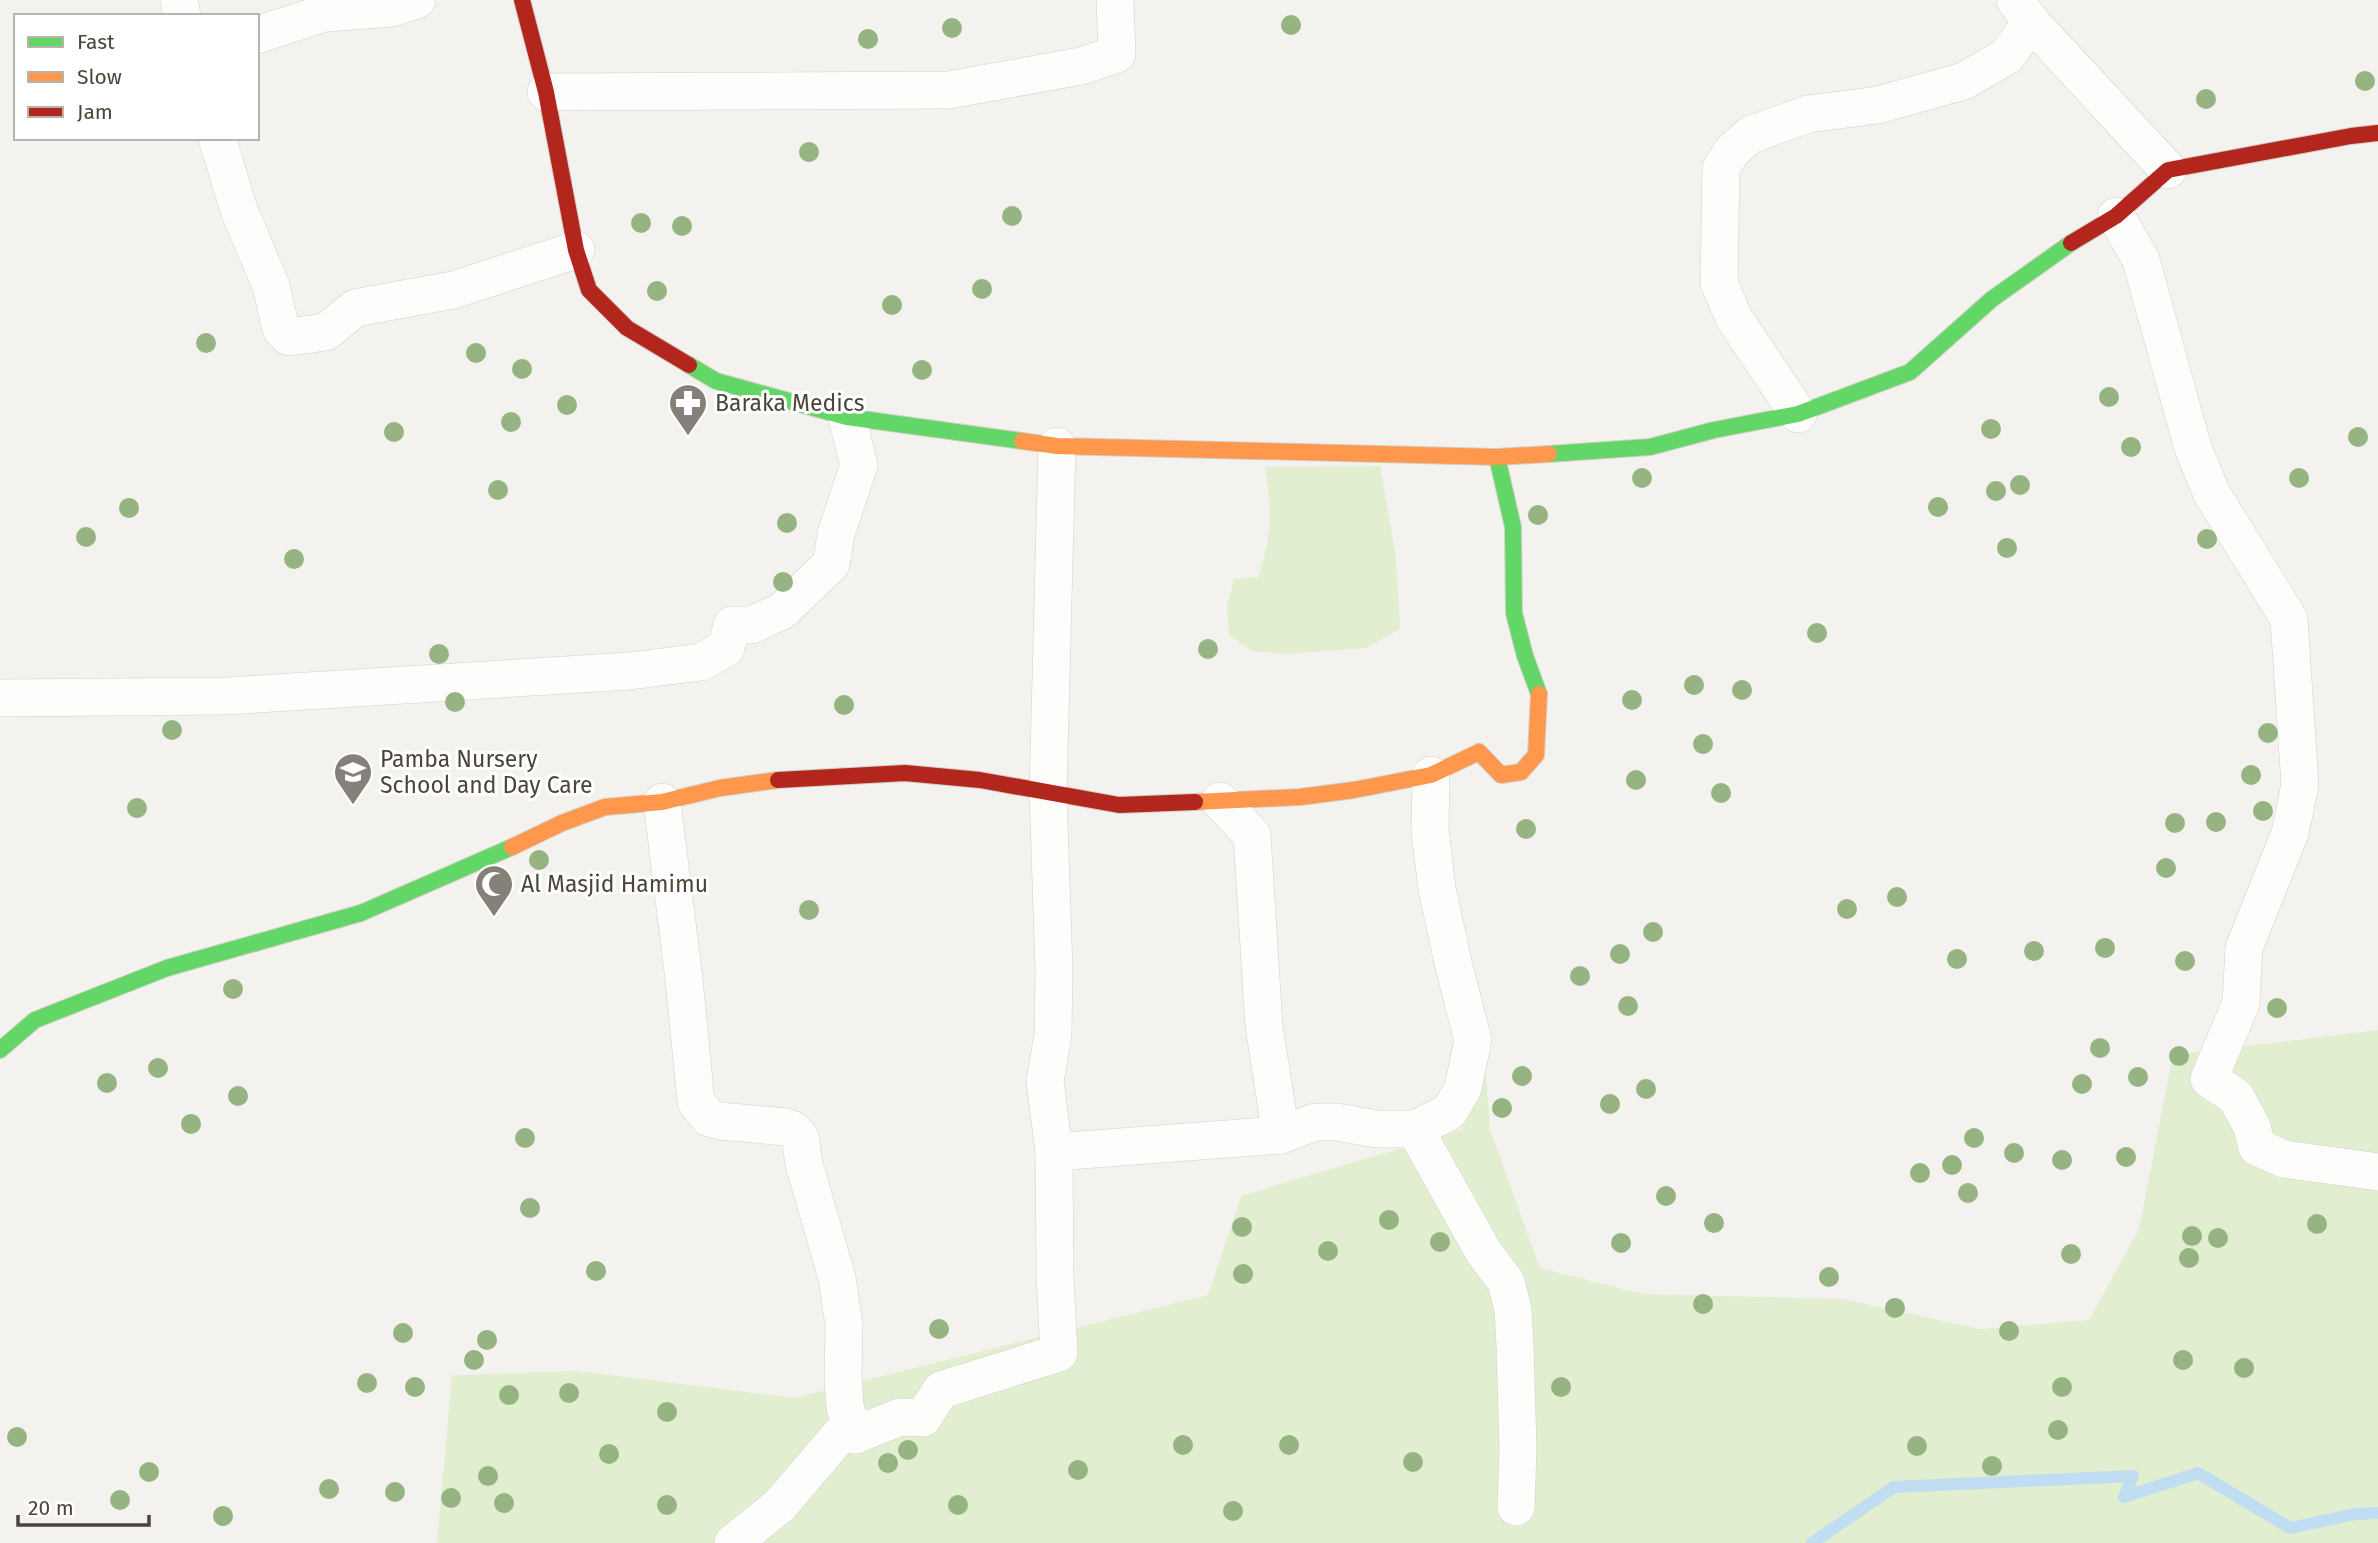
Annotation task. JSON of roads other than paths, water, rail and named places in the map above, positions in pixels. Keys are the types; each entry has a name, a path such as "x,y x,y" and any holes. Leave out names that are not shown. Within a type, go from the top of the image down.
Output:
{"street":[{"path":"259,35 325,13 392,8 417,0"},
{"path":"522,0 546,92 576,250 589,290 627,328 716,381 847,417 1057,446 1497,457 1650,447 1714,430 1798,414 1910,372 1992,299 2059,250 2116,216 2168,170 2378,133"},
{"path":"546,92 949,90 1080,66 1117,54 1115,0"},
{"path":"1798,414 1734,318 1719,283 1721,168 1732,151 1750,135 1808,114 1878,105 1964,81 2007,56 2023,11 2168,170"},
{"path":"217,140 239,210 271,286 281,329 289,337 326,332 355,308 453,290 576,250"},
{"path":"2116,216 2141,260 2193,448 2212,494 2289,620 2300,785 2290,833 2245,948 2241,1003 2209,1079 2236,1097 2252,1127 2258,1147 2284,1159 2378,1172"},
{"path":"0,698 227,696 630,671 701,662 726,648 732,625 752,625 782,611 831,564 836,534 859,465 847,417"},
{"path":"733,1543 780,1505 844,1430 855,1435 900,1417 923,1418 941,1390 1059,1353 1055,1277 1054,1152 1045,1081 1053,1035 1054,969 1048,794 1057,446"},
{"path":"0,1050 35,1020 167,968 360,913 456,873 562,823 605,807 662,802 720,788 767,781 905,773 981,780 1048,794 1119,804 1300,797 1354,790 1432,775 1479,752 1501,775 1521,772 1536,755 1540,696 1525,656 1514,612 1513,527 1497,457"},
{"path":"1054,1152 1281,1135 1315,1122 1337,1122 1377,1129 1415,1129 1449,1112 1463,1087 1473,1040 1437,889 1430,831 1432,775"},
{"path":"1220,801 1252,835 1264,1026 1281,1135"},
{"path":"662,802 696,1101 709,1118 786,1128 794,1130 800,1137 804,1164 837,1278 844,1325 845,1406 855,1435"},
{"path":"1415,1129 1483,1251 1506,1282 1513,1309 1515,1346 1518,1449 1516,1507"}],"waterway":[{"path":"1812,1543 1894,1487 2133,1476 2124,1497 2198,1473 2290,1528 2355,1514 2378,1513"}],"place":[{"name":"Baraka Medics","path":"688,437"},
{"name":"Pamba Nursery School and Day Care","path":"353,806"},
{"name":"Al Masjid Hamimu","path":"494,918"}]}
